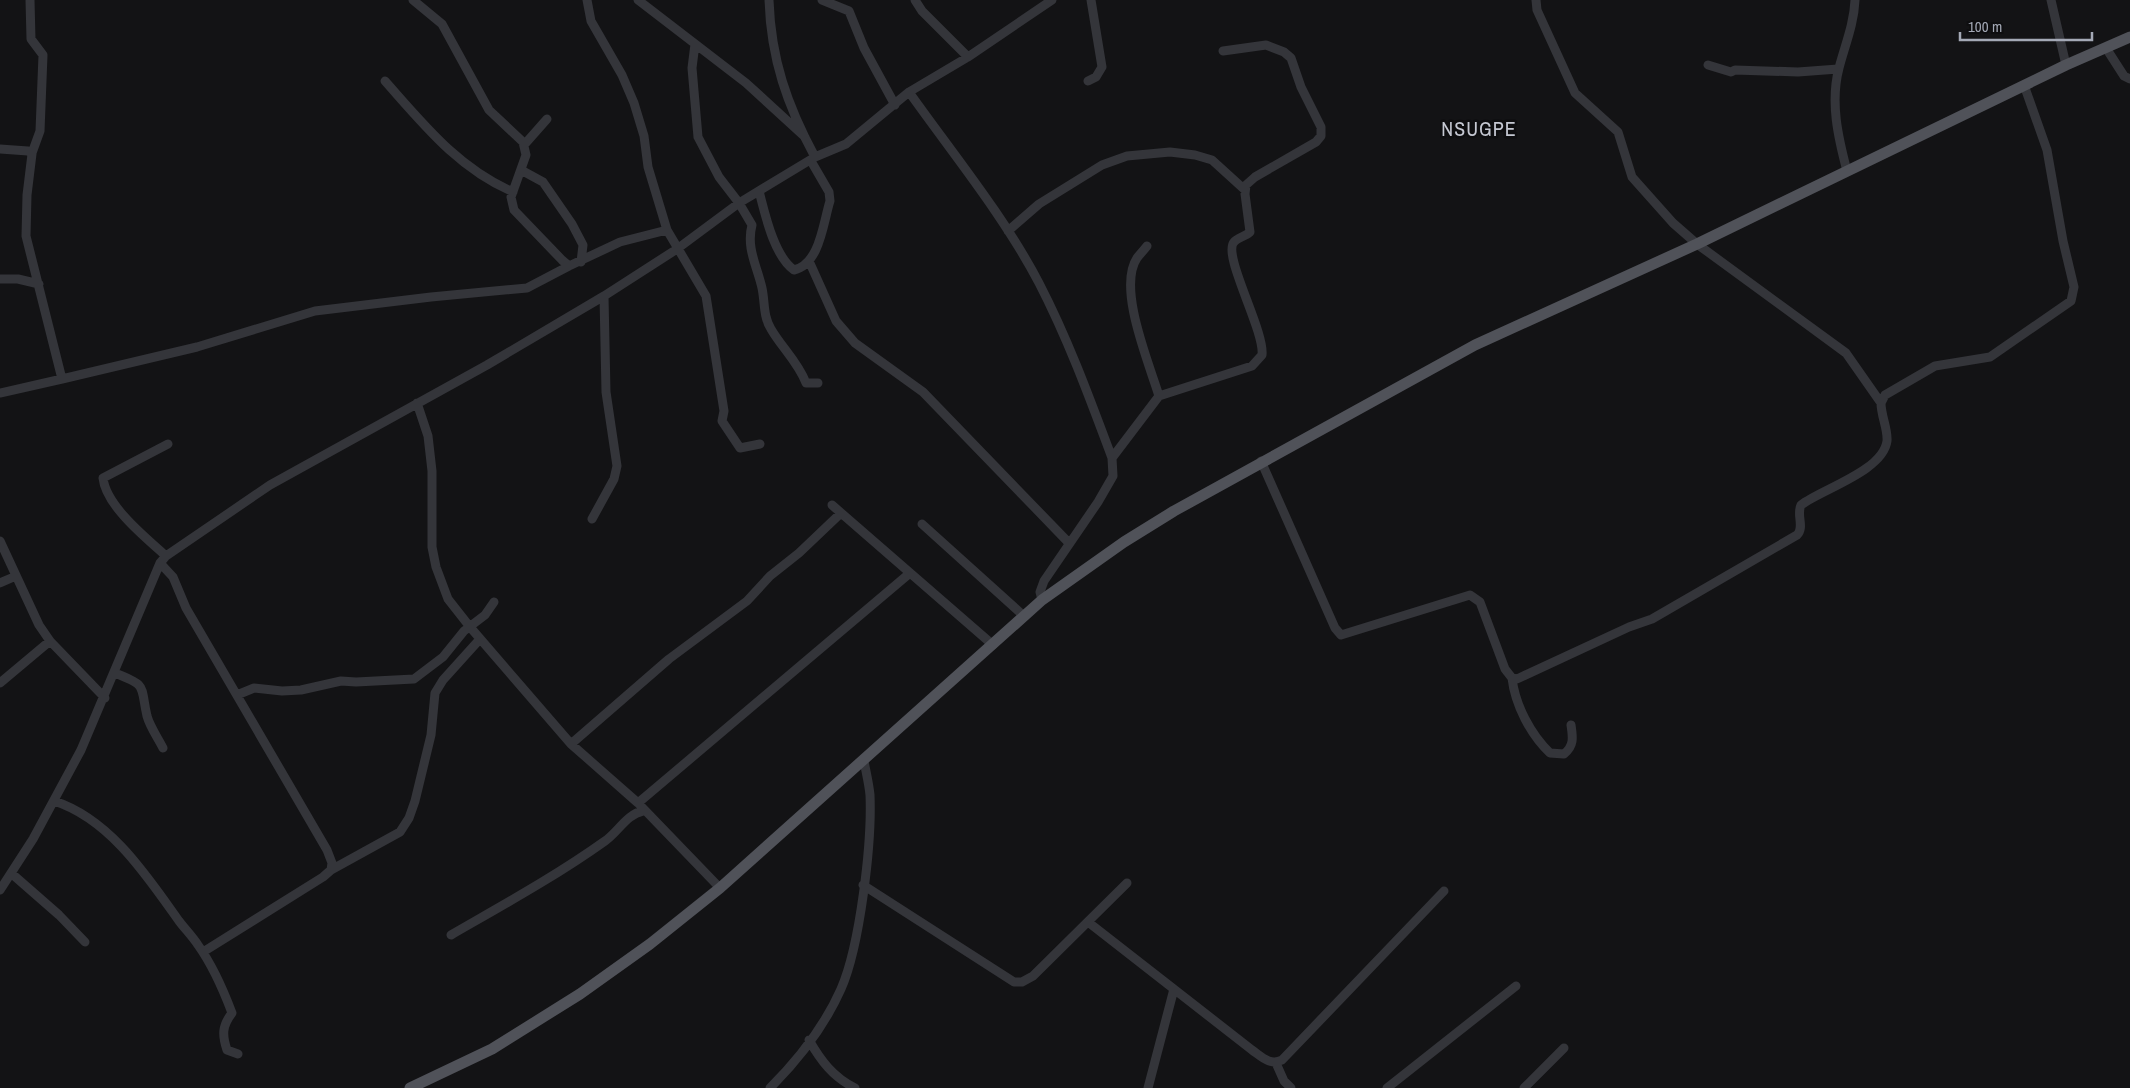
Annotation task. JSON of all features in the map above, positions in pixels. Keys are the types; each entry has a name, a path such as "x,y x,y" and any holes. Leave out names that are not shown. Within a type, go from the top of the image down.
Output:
{"main road":[{"path":"410,1088 492,1048 580,994 650,944 720,888 1042,600 1149,526 1261,461 1476,345 1697,244 2024,85 2130,37"}],"street":[{"path":"30,0 30,40 43,54 40,131 32,154 27,195 26,236 62,379"},
{"path":"413,0 442,24 489,110 524,145 526,155 513,192 512,204 514,210 569,266"},
{"path":"586,0 591,21 622,76 641,123 648,167 667,230 706,296 724,411 722,421 740,448 760,444"},
{"path":"759,191 768,227 788,265 794,270 804,268 813,256 830,201 829,192 795,119 781,79 770,25 769,0"},
{"path":"822,0 849,11 864,48 895,105"},
{"path":"915,0 922,11 968,57"},
{"path":"0,890 54,801 81,750 105,698 163,559 270,485 418,404 604,296 677,249 739,203 813,159 846,144 909,92 968,57 1050,0"},
{"path":"1088,82 1096,76 1102,67 1091,0"},
{"path":"1512,678 1523,678 1629,627 1652,619 1797,536 1801,530 1799,511 1801,505 1860,472 1885,449 1887,434 1881,403 1846,353 1697,244 1673,223 1632,177 1618,132 1576,93 1538,10 1536,0"},
{"path":"1847,171 1837,137 1835,119 1838,69 1854,15 1854,0"},
{"path":"2051,0 2066,65"},
{"path":"642,1 746,83 805,137"},
{"path":"695,44 692,68 698,137 719,177 739,203 752,225 749,242 759,276 764,310 770,327 800,369 806,383 818,383"},
{"path":"1112,458 1158,396 1252,366 1262,355 1261,338 1232,256 1232,243 1250,232 1246,185 1255,177 1316,142 1321,136 1321,127 1301,87 1291,58 1284,52 1266,45 1223,51"},
{"path":"2106,48 2124,76 2130,79"},
{"path":"1708,65 1731,72 1735,70 1798,72 1838,69"},
{"path":"385,81 454,155 487,181 513,192"},
{"path":"1881,403 1885,395 1928,369 1942,364 1990,357 2064,307 2074,294 2047,150 2024,85"},
{"path":"909,92 1008,231 1038,282 1060,326 1112,458 1112,476 1098,502 1044,581 1040,592 1042,600"},
{"path":"524,145 547,119"},
{"path":"0,149 28,150 32,154"},
{"path":"1008,231 1039,204 1102,165 1127,156 1170,152 1195,155 1212,160 1245,190"},
{"path":"520,170 543,182 572,224 582,245 581,262"},
{"path":"0,393 197,347 315,311 527,288 620,242 667,230"},
{"path":"1147,246 1136,258 1130,279 1130,302 1158,396"},
{"path":"809,262 836,321 851,338 923,392 1069,543"},
{"path":"0,279 18,278 39,284"},
{"path":"592,519 614,479 617,466 606,392 604,296"},
{"path":"418,404 428,436 432,471 432,547 436,567 448,599 470,628 572,744 641,807 720,888"},
{"path":"168,444 103,478 108,491 121,511 163,559 173,576 186,608 327,850 332,863 331,870"},
{"path":"1261,461 1337,632 1345,635 1470,595 1480,602 1504,669 1512,678 1515,696 1521,711 1544,747 1550,753 1564,754 1570,749 1573,738 1570,725"},
{"path":"832,505 993,645"},
{"path":"572,744 669,659 748,601 770,576 799,553 841,513"},
{"path":"922,524 1024,616"},
{"path":"0,541 31,612 50,641 105,698"},
{"path":"451,935 545,881 607,840 635,812 910,573"},
{"path":"0,583 16,576"},
{"path":"237,695 254,688 282,691 301,690 341,681 414,679 443,658 470,628 485,615 494,602"},
{"path":"203,952 331,870 400,832 415,801 431,735 435,694 442,680 480,638"},
{"path":"0,683 50,641"},
{"path":"115,673 136,681 141,686 150,724 163,748"},
{"path":"770,1088 786,1072 809,1040 841,989 853,949 863,885 870,794 864,761"},
{"path":"54,801 66,805 94,823 130,854 158,889 203,952 225,993 232,1013 225,1022 222,1035 227,1050 238,1054"},
{"path":"11,873 59,915 85,942"},
{"path":"863,885 1014,982 1022,982 1034,976 1127,883"},
{"path":"1088,922 1252,1050 1270,1062 1276,1063 1282,1060 1444,891"},
{"path":"1387,1088 1516,986"},
{"path":"1148,1088 1174,989"},
{"path":"809,1040 830,1071 844,1083 855,1088"},
{"path":"1524,1088 1564,1048"},
{"path":"1276,1063 1284,1081 1292,1088"}],"district":[{"name":"NSUGPE","path":"1479,128"}]}
